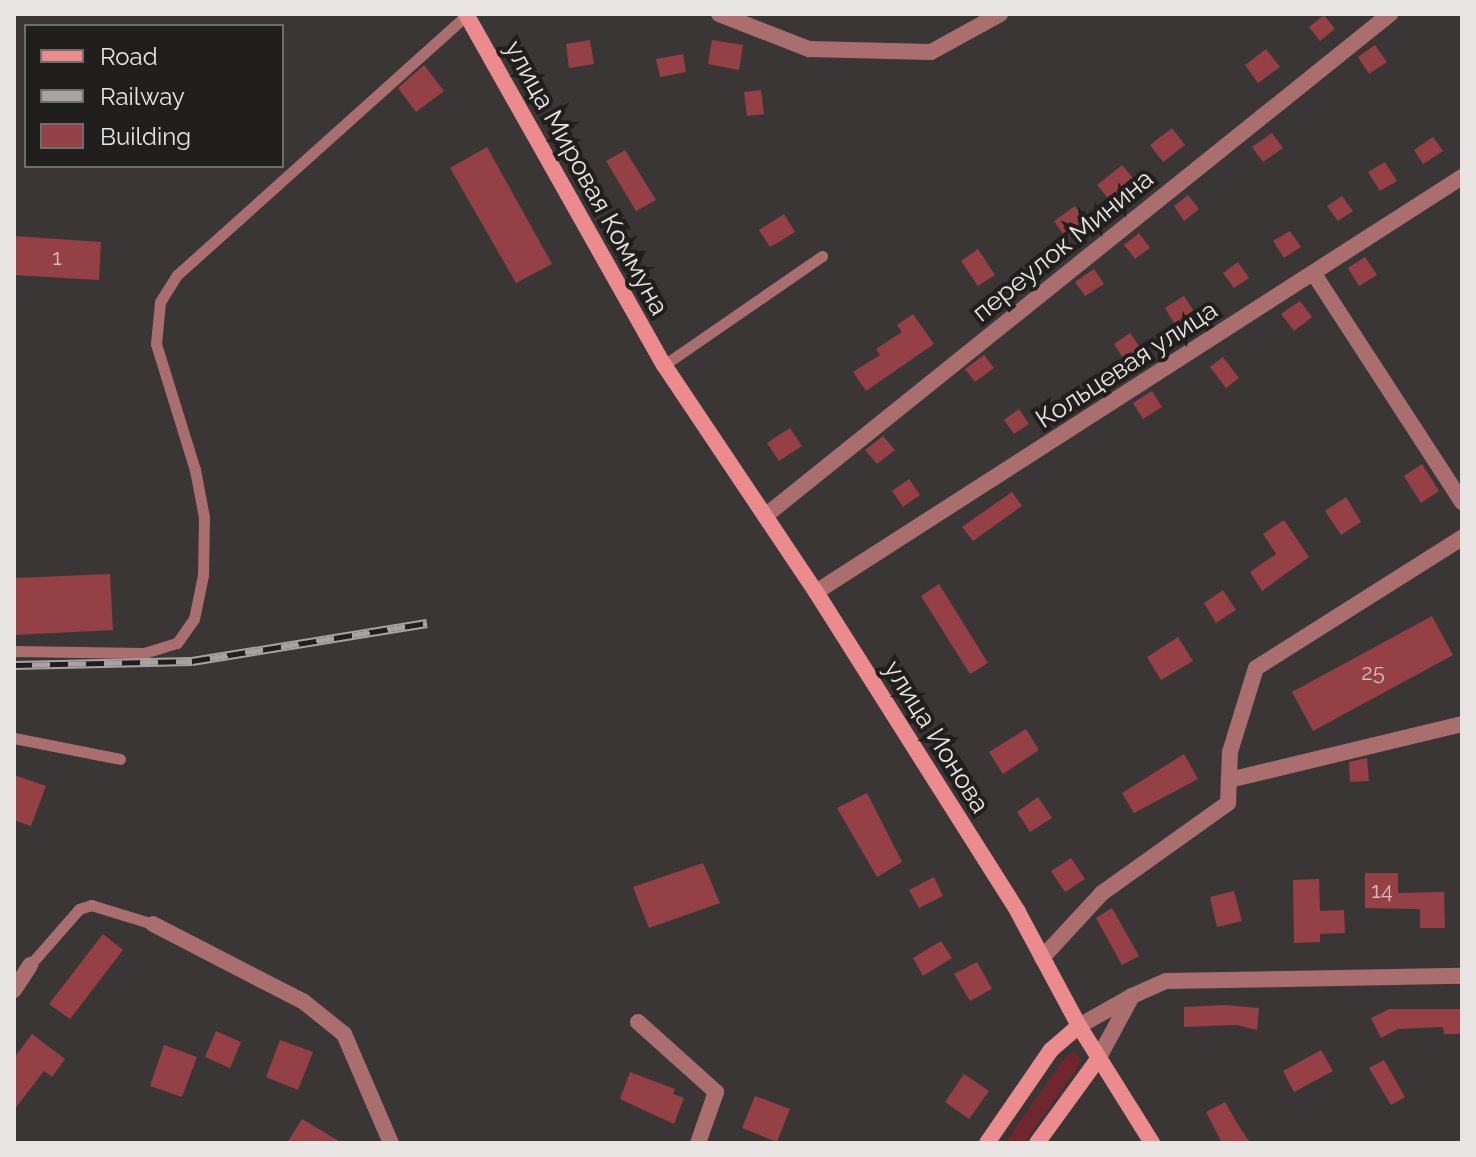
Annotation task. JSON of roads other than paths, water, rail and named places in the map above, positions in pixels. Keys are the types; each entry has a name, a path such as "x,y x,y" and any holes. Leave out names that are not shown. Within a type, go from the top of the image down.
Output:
{"main road":[{"name":"улица Мировая Коммуна","path":"466,14 664,365"},
{"name":"улица Ионова","path":"664,365 816,592 1042,958 1098,1059 1152,1143"},
{"path":"987,1143 1051,1050 1079,1026"},
{"path":"1037,1143 1098,1059"}],"street":[{"path":"719,14 809,49 931,52 1000,14"},
{"name":"переулок Минина","path":"765,516 1390,14"},
{"name":"Кольцевая улица","path":"816,592 1462,177"},
{"path":"1314,274 1462,502"},
{"path":"1042,958 1102,893 1228,803 1230,752 1256,668 1462,538"},
{"path":"1229,780 1462,724"},
{"path":"153,924 304,1002 344,1034 391,1143"},
{"path":"14,990 30,965"},
{"path":"1079,1026 1166,981 1462,976"},
{"path":"1098,1059 1132,996"},
{"path":"638,1022 716,1092 698,1143"}],"lane":[{"path":"14,651 144,653 177,643 194,619 203,575 204,517 195,470 156,344 160,302 177,275 466,14"},
{"path":"664,365 822,256"},
{"path":"14,738 120,759"},
{"path":"30,965 79,909 91,905 153,924"}],"railway":[{"path":"14,665 192,661 427,623"}]}
